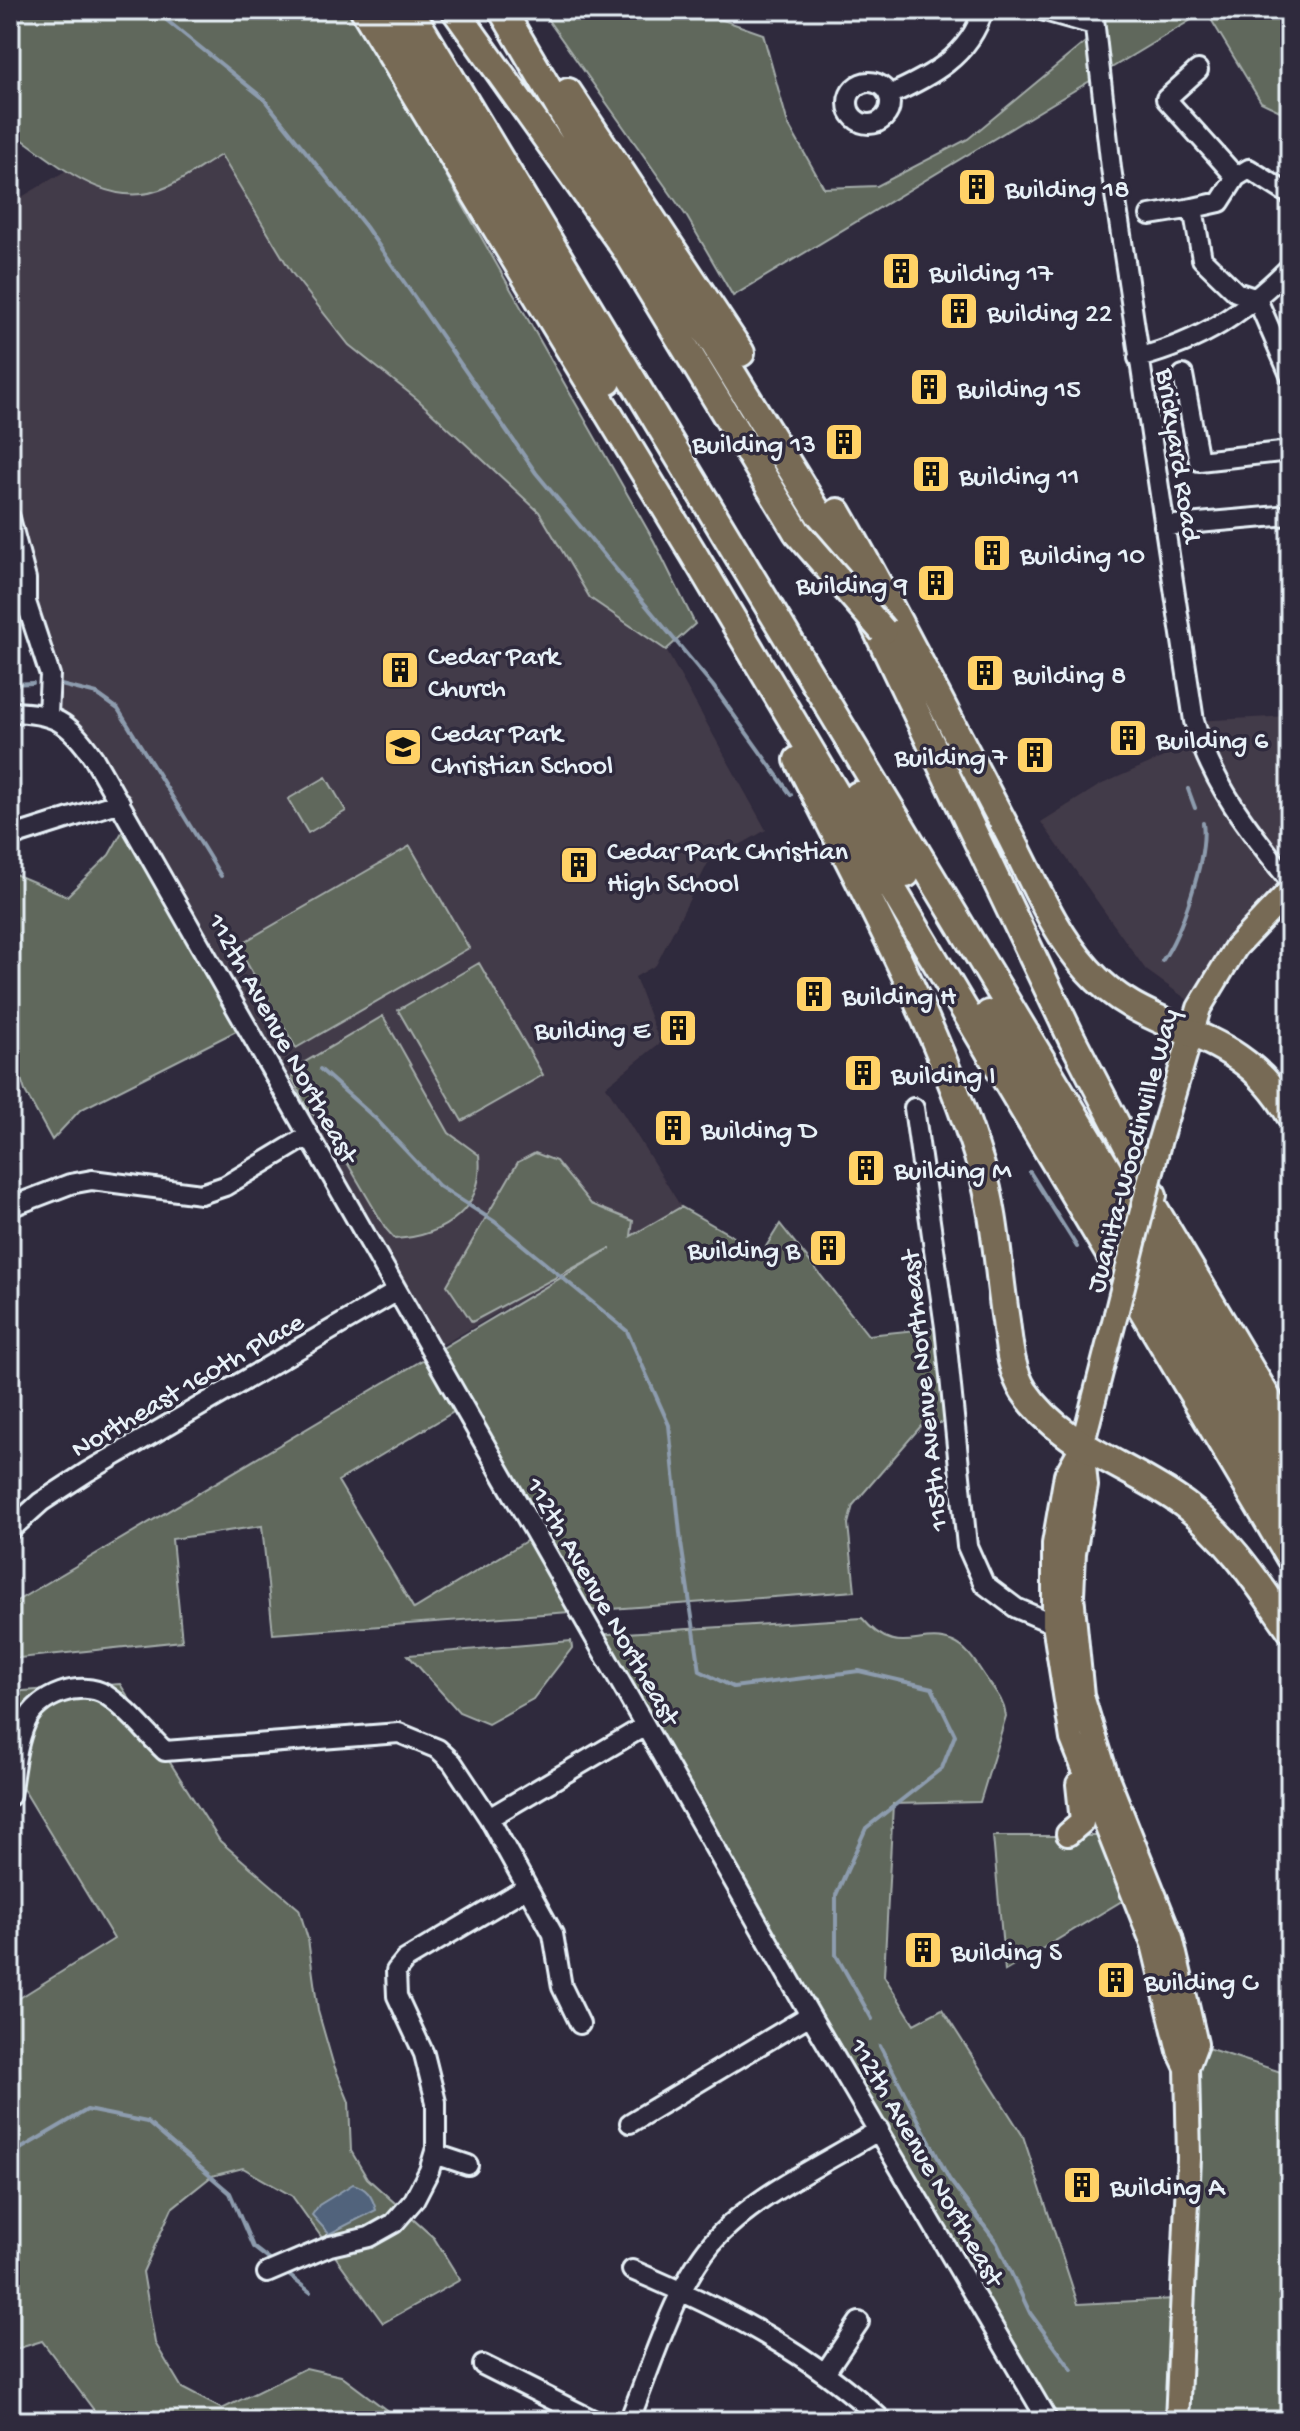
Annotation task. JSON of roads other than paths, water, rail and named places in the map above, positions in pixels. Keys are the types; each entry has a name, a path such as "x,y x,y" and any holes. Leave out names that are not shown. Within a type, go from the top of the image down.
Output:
{"highway":[{"path":"364,10 693,553 1290,1558"},
{"path":"386,10 1290,1516"},
{"path":"410,10 1290,1473"},
{"path":"426,10 540,204 1290,1436"},
{"path":"455,10 626,250 797,532 900,651 950,723"},
{"path":"502,10 589,158 713,342 830,532 1072,1039 1195,1276"},
{"path":"511,10 716,312 872,570 1056,923 1086,969 1125,1003 1223,1045 1257,1069 1290,1115"},
{"path":"693,553 907,974 940,1047 982,1170 1016,1374 1024,1391 1043,1414 1082,1446 1185,1504 1216,1531 1290,1629"}],"main road":[{"name":"Juanita-Woodinville Way","path":"1082,1446 1190,1031 1199,1008 1236,947 1290,890"},
{"path":"1068,1834 1082,1822 1054,1624 1054,1544 1066,1475 1082,1446"},
{"path":"1082,1446 1086,1486 1074,1553 1073,1625 1082,1696 1092,1735 1134,1849 1171,1937 1196,2044 1187,2068 1189,2158 1177,2421"},
{"path":"1072,1739 1093,1769 1120,1837 1134,1849"},
{"path":"1072,1739 1147,1926 1165,1984 1179,2051 1187,2068"},
{"path":"1134,1849 1131,1865 1144,1901 1147,1926"}],"street":[{"path":"889,95 939,70 962,50 977,31 983,10"},
{"path":"1041,10 1094,18"},
{"name":"Brickyard Road","path":"1094,18 1138,358 1201,745 1246,828 1290,881"},
{"path":"1198,70 1166,99 1236,177"},
{"path":"1150,215 1220,202 1236,177 1249,169 1290,195"},
{"path":"1193,208 1202,259 1236,292 1257,299 1290,375"},
{"path":"1138,358 1178,348 1206,335 1257,299 1290,267"},
{"path":"1183,375 1199,461 1290,451"},
{"path":"1164,526 1290,515"},
{"path":"10,518 26,579 26,602 50,675 48,714 10,712"},
{"name":"112th Avenue Northeast","path":"48,714 79,736 120,802 810,2015 1048,2421"},
{"path":"10,837 120,802"},
{"name":"115th Avenue Northeast","path":"914,1108 945,1327 967,1546 984,1584 1016,1608 1054,1624"},
{"path":"10,1207 70,1184 92,1180 201,1194 225,1186 308,1136"},
{"name":"Northeast 160th Place","path":"10,1530 41,1502 87,1472 396,1292"},
{"path":"10,1796 27,1718 45,1702 66,1690 86,1688 104,1693 165,1751 305,1738 399,1733 409,1736 438,1749 452,1762 489,1818 553,1934 562,1987 580,2024"},
{"path":"489,1818 645,1726"},
{"path":"267,2273 330,2246 369,2237 394,2223 414,2200 435,2154 436,2102 424,2054 397,1996 396,1971 405,1960 526,1888"},
{"path":"630,2123 810,2015"},
{"path":"629,2421 683,2291 709,2246 732,2222 879,2130"},
{"path":"435,2154 468,2165"},
{"path":"632,2270 683,2291 757,2328 826,2371 883,2421"},
{"path":"826,2371 859,2322"},
{"path":"483,2365 595,2421"}],"water":[{"path":"353,2184 368,2193 376,2210 329,2234 312,2215 319,2205"}],"waterway":[{"path":"154,10 263,98 366,227 536,473 713,686 791,795"},
{"path":"10,684 33,683"},
{"path":"61,685 97,694 118,709 221,876"},
{"path":"1188,789 1195,808"},
{"path":"1162,961 1192,895 1201,855 1203,823"},
{"path":"320,1069 376,1119 439,1186 495,1222 627,1331 669,1425 681,1543 700,1671 733,1687 859,1671 932,1688 955,1735 942,1768 866,1828 836,1895 836,1955 872,2019"},
{"path":"1030,1172 1077,1247"},
{"path":"880,2046 949,2179 997,2243 1030,2313 1072,2370"},
{"path":"10,2155 87,2110 147,2122 230,2193 253,2247 275,2264"},
{"path":"285,2272 310,2292"}],"place":[{"name":"Building 18","path":"977,187"},
{"name":"Building 17","path":"901,271"},
{"name":"Building 22","path":"959,311"},
{"name":"Building 15","path":"929,387"},
{"name":"Building 13","path":"844,442"},
{"name":"Building 11","path":"931,474"},
{"name":"Building 10","path":"992,553"},
{"name":"Building 9","path":"936,583"},
{"name":"Cedar Park Church","path":"400,670"},
{"name":"Building 8","path":"985,673"},
{"name":"Building 6","path":"1128,738"},
{"name":"Cedar Park Christian School","path":"403,747"},
{"name":"Building 7","path":"1035,755"},
{"name":"Cedar Park Christian High School","path":"579,865"},
{"name":"Building H","path":"814,994"},
{"name":"Building E","path":"678,1028"},
{"name":"Building I","path":"863,1073"},
{"name":"Building D","path":"673,1128"},
{"name":"Building M","path":"866,1168"},
{"name":"Building B","path":"828,1248"},
{"name":"Building S","path":"923,1950"},
{"name":"Building C","path":"1116,1980"},
{"name":"Building A","path":"1082,2185"}]}
